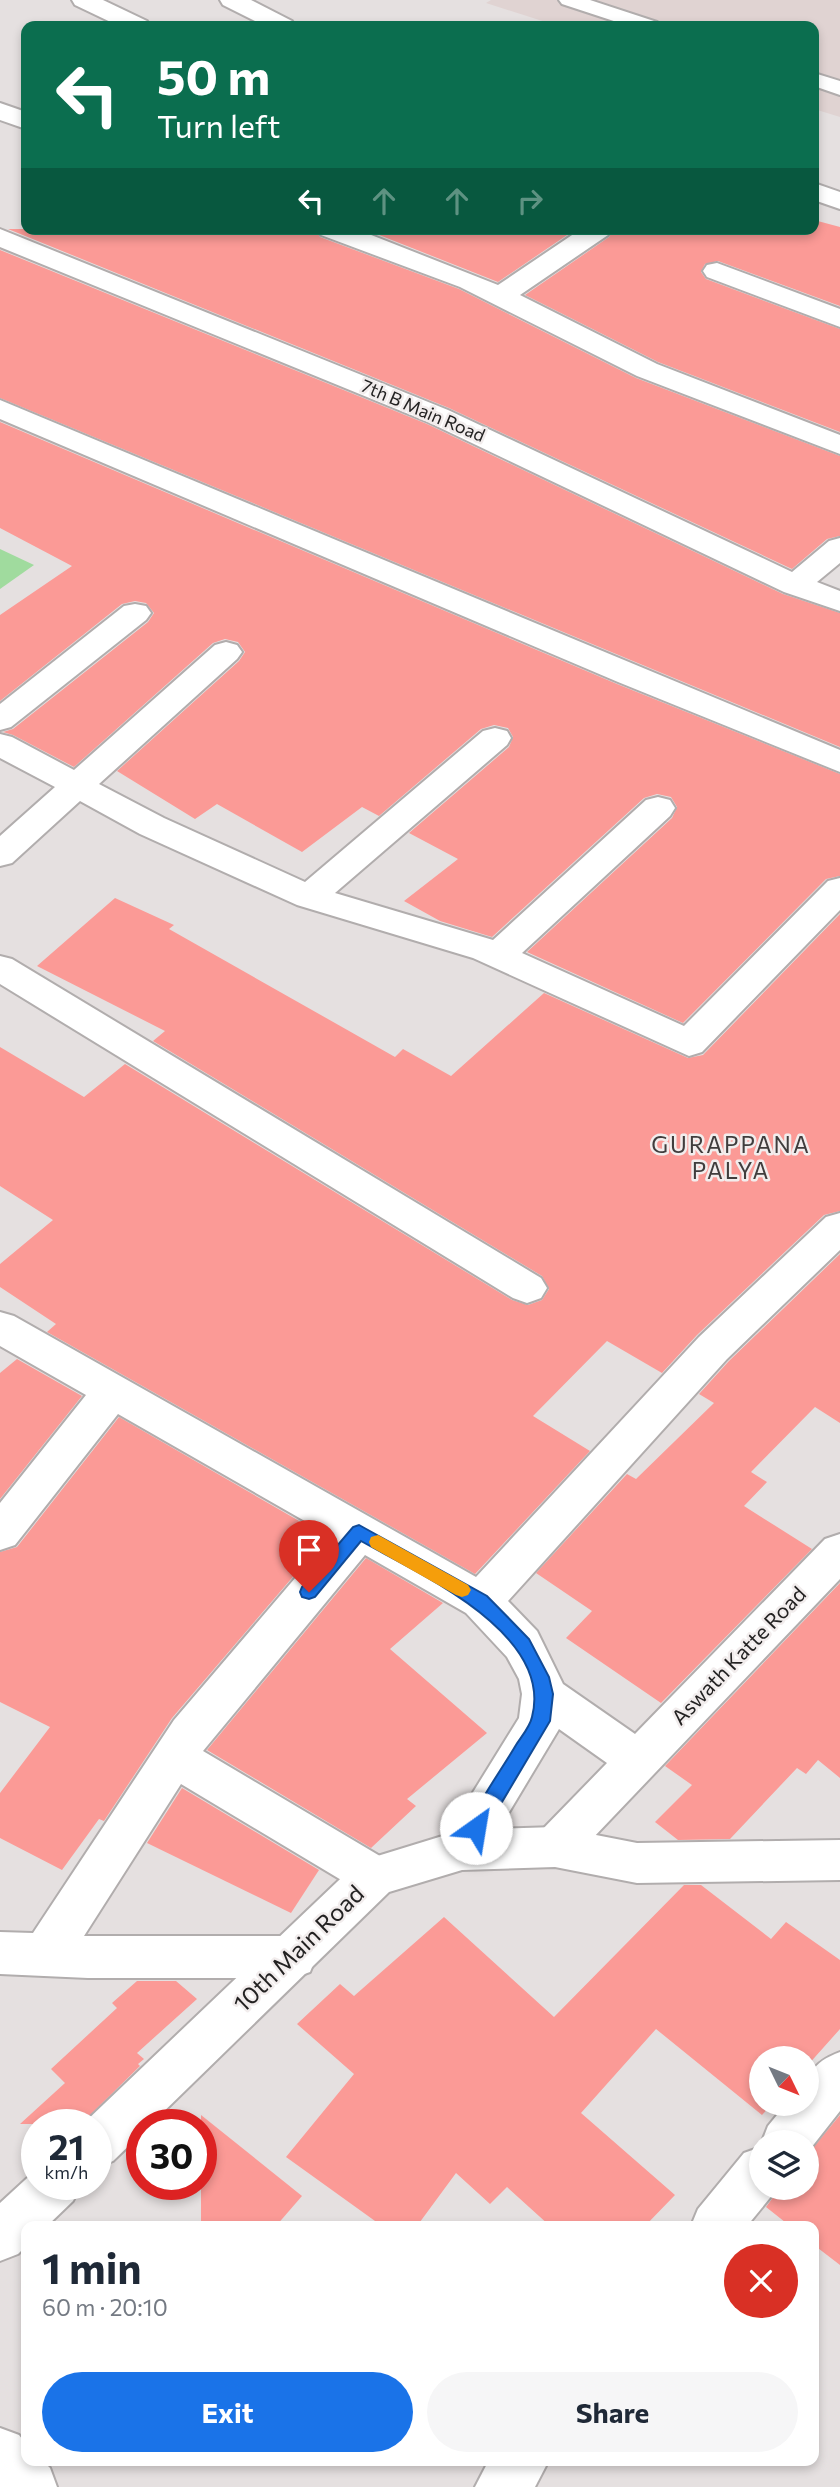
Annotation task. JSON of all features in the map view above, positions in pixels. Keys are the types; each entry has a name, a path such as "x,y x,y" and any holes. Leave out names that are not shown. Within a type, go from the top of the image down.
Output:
{"street":[{"path":"84,0 128,21"},
{"path":"232,0 273,21"},
{"path":"0,111 21,119"},
{"path":"819,193 840,201"},
{"path":"348,235 470,281 647,370 840,445"},
{"path":"500,296 590,235"},
{"name":"7th B Main Road","path":"0,237 438,416 794,585 840,602"},
{"path":"718,271 840,319"},
{"path":"0,409 217,498 635,679 840,762"},
{"path":"794,585 840,547"},
{"path":"0,720 135,613"},
{"path":"0,855 226,652"},
{"path":"309,897 495,738"},
{"path":"0,744 152,826 309,897 497,956 689,1044 840,889"},
{"path":"497,956 658,808"},
{"path":"0,968 527,1288"},
{"path":"481,1601 713,1348 840,1227"},
{"path":"0,1327 481,1601 522,1644 540,1677 544,1694 541,1721 462,1850"},
{"path":"0,1534 113,1391"},
{"path":"45,1955 190,1733 359,1532"},
{"name":"Aswath Katte Road","path":"555,1847 840,1551"},
{"path":"544,1694 639,1760"},
{"path":"175,1756 374,1876"},
{"name":"10th Main Road","path":"112,2130 374,1876 462,1850 555,1847 637,1863 840,1860"},
{"path":"0,1953 293,1956"},
{"path":"795,2130 840,2074"},
{"path":"720,2221 749,2185"},
{"path":"0,2237 39,2200"},
{"path":"0,2454 31,2487"},
{"path":"501,2487 518,2466"}],"lane":[{"path":"569,0 634,21"},
{"path":"819,81 840,88"}],"shaded area":[{"path":"491,0 840,0 840,117 819,111 819,21 542,21 486,3"}],"green space":[{"path":"0,549 34,565 0,589"}],"building":[{"path":"819,221 840,227 840,306 718,261 705,264 701,272 706,279 840,329 840,432 658,362 525,295 609,237 819,235"},
{"path":"8,229 21,229 21,234"},
{"path":"23,235 319,235 459,289 636,378 840,456 840,536 827,539 792,569 449,408"},
{"path":"379,235 567,235 498,282"},
{"path":"0,250 427,424 783,594 840,613 840,747 0,398"},
{"path":"0,422 617,684 840,774 840,876 826,879 683,1023 527,952 672,818 677,807 671,797 657,794 644,798 492,937 440,921 404,901 458,859 409,833 509,747 513,737 508,728 494,725 481,729 379,816 362,807 302,852 217,804 195,819 117,771 239,661 245,652 238,642 225,639 213,643 74,767 3,732 13,729 148,622 154,613 146,603 135,601 122,604 0,701 0,615 72,566 0,528"},
{"path":"115,898 174,925 169,929 395,1057 403,1049 451,1076 544,993 688,1058 703,1055 840,914 840,1211 824,1215 697,1335 662,1373 607,1341 533,1416 590,1451 475,1574 47,1332 56,1324 0,1287 0,1264 53,1220 0,1186 0,1047 84,1097 125,1064 512,1300 528,1305 542,1300 549,1289 542,1276 153,1041 165,1031 37,966"},
{"path":"840,1254 840,1423 815,1407 751,1472 767,1482 744,1506 812,1549 661,1703 566,1638 592,1611 536,1573 627,1474 636,1479 714,1403 699,1394 729,1361"},
{"path":"17,1359 82,1396 0,1499 0,1373"},
{"path":"119,1417 327,1537 172,1718 104,1821 99,1819 62,1870 0,1838 0,1793 50,1727 0,1702 0,1552 17,1547"},
{"path":"366,1558 443,1603 390,1649 487,1733 407,1799 416,1806 371,1848 207,1750"},
{"path":"840,1583 840,1778 818,1760 806,1774 797,1768 730,1839 678,1840 655,1822 692,1785 665,1766"},
{"path":"182,1788 319,1870 291,1913 147,1843"},
{"path":"684,1885 701,1885 771,1939 786,1922 840,1960 840,2029 819,2053 819,2046 749,2046 749,2104 656,2029 581,2113 675,2195 650,2221 544,2221 507,2187 490,2204 456,2173 421,2221 375,2221 286,2157 354,2074 297,2024 340,1984 354,1996 444,1917 554,2017"},
{"path":"137,1981 176,1981 197,1999 137,2053 144,2059 138,2064 140,2066 96,2109 36,2109 65,2083 51,2069 117,2008 112,2003"},
{"path":"840,2115 840,2265 819,2249 819,2221 784,2221 766,2207 771,2200 819,2200 819,2140"},
{"path":"217,2128 302,2196 280,2221 201,2221 201,2200 217,2200"}],"slow traffic":[{"path":"378,1542 462,1590"}],"district":[{"name":"GURAPPANA PALYA","path":"731,1158"}],"route":[{"path":"309,1592 359,1532 481,1601 522,1644 540,1677 544,1694 541,1721 476,1828"}]}
